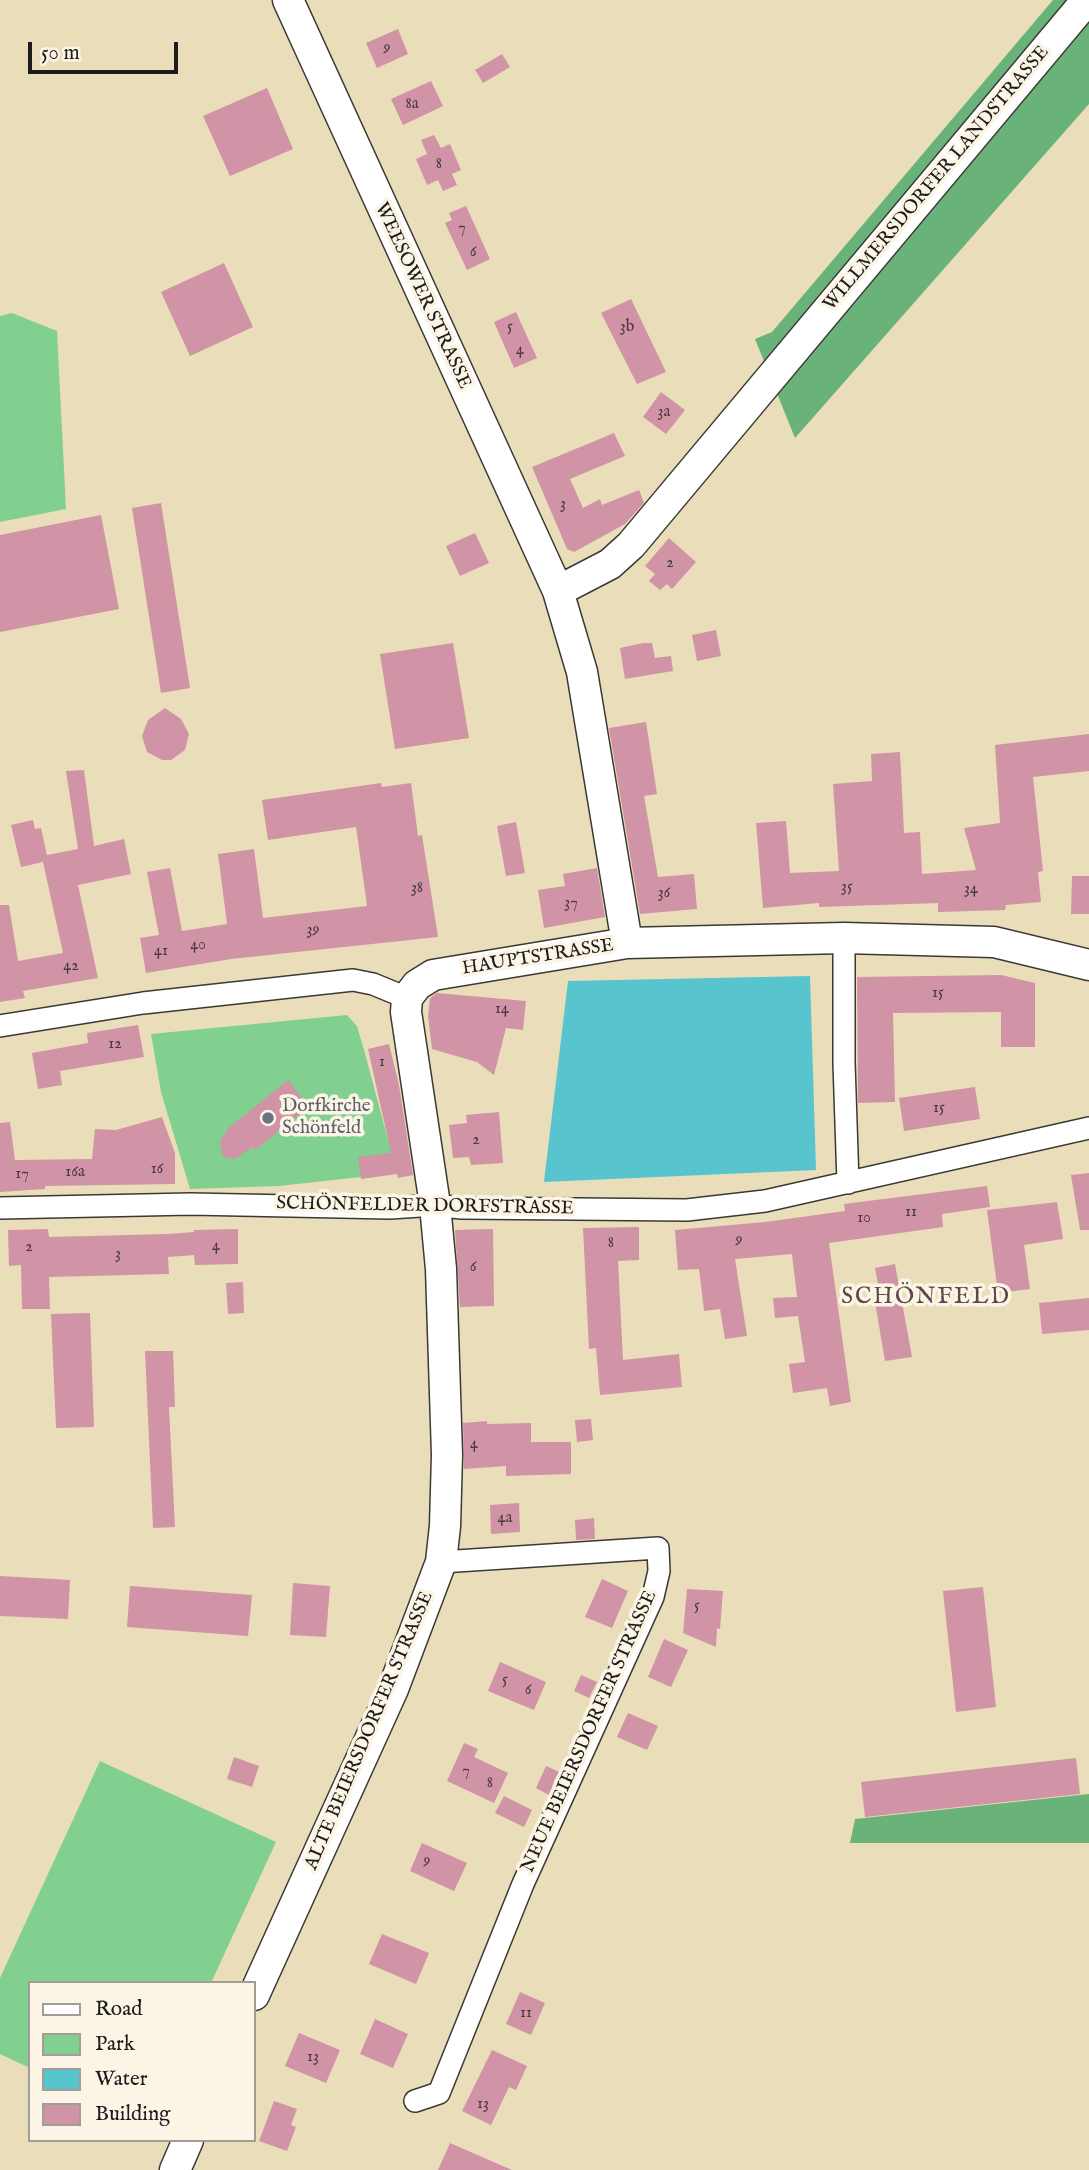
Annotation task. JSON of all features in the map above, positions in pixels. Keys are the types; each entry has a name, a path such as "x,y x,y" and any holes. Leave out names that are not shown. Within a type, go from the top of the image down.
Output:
{"main road":[{"name":"WEESOWER STRASSE","path":"288,0 558,591 582,672 627,943"},
{"name":"WILLMERSDORFER LANDSTRASSE","path":"558,591 610,564 631,545 1087,0"},
{"name":"HAUPTSTRASSE","path":"407,998 417,985 433,975 627,943 844,938 994,942 1089,965"},
{"name":"ALTE BEIERSDORFER STRASSE","path":"256,1991 393,1689 441,1562 447,1455 440,1269 435,1205 406,1012 407,998"},
{"path":"175,2170 187,2142"}],"street":[{"path":"844,938 848,1183"},
{"path":"0,1026 143,1003 353,980 373,984 407,998"},
{"name":"SCHÖNFELDER DORFSTRASSE","path":"0,1209 191,1205 390,1208 435,1205 461,1208 687,1210 765,1201 1089,1128"},
{"name":"NEUE BEIERSDORFER STRASSE","path":"415,2101 439,2093 523,1884 653,1598 659,1571 658,1548 441,1562"}],"green space":[{"path":"1053,0 1089,0 1089,104 795,438 755,339 772,332"},
{"path":"12,313 57,331 66,509 0,522 0,316"},
{"path":"347,1015 357,1026 397,1173 279,1186 190,1189 161,1092 151,1034"},
{"path":"100,1761 276,1842 212,1981 28,1981 28,2067 0,2054 0,1978"},
{"path":"1089,1794 1089,1843 850,1843 855,1819"}],"water":[{"path":"810,976 816,1170 544,1182 568,981"}],"building":[{"path":"398,29 408,54 377,68 366,43"},
{"path":"502,54 510,67 483,83 475,70"},
{"path":"431,81 443,106 403,125 391,99"},
{"path":"267,88 293,149 230,176 203,116"},
{"path":"434,135 441,148 450,144 461,170 452,174 457,185 443,191 438,180 427,185 416,159 427,154 421,140"},
{"path":"466,206 490,259 467,270 445,223 452,220 449,213"},
{"path":"224,263 253,327 190,356 161,292"},
{"path":"631,299 666,372 637,384 601,313"},
{"path":"516,312 537,358 514,368 494,322"},
{"path":"661,392 685,410 666,434 643,417"},
{"path":"614,433 625,456 570,479 583,508 600,499 602,505 639,490 644,503 625,524 574,552 567,549 532,467"},
{"path":"161,503 190,688 161,693 132,508"},
{"path":"101,515 119,609 0,632 0,535"},
{"path":"475,533 489,563 460,576 446,546"},
{"path":"669,538 696,562 672,589 667,584 660,590 649,581 655,574 645,566"},
{"path":"716,630 721,656 697,661 692,635"},
{"path":"453,643 469,738 395,749 380,654"},
{"path":"652,643 655,658 671,656 673,671 625,679 620,648"},
{"path":"165,708 181,719 189,734 185,750 171,760 162,760 147,752 142,736 148,720"},
{"path":"646,722 657,794 644,796 658,877 694,874 697,909 640,914 609,728"},
{"path":"1089,734 1089,771 1033,777 1043,871 1038,872 1041,902 1006,905 1005,910 938,912 938,903 819,907 819,903 763,908 756,823 786,821 790,873 839,871 833,784 872,781 871,754 900,752 904,833 920,832 922,874 976,870 964,828 1000,823 995,745"},
{"path":"84,770 94,846 124,839 131,874 78,885 98,978 23,991 25,998 0,1002 0,905 9,905 18,961 63,953 43,862 21,867 11,825 33,820 35,829 41,828 47,855 78,849 66,771"},
{"path":"381,783 382,787 411,783 418,836 422,835 438,937 231,959 146,973 140,938 159,935 147,872 170,868 182,931 227,924 218,854 254,849 263,918 367,906 356,827 268,840 262,800"},
{"path":"516,822 525,873 506,876 497,826"},
{"path":"597,868 605,917 544,928 538,890 565,886 563,874"},
{"path":"1072,876 1089,876 1089,914 1071,914"},
{"path":"1001,975 1035,983 1035,1047 1001,1047 1001,1012 893,1013 895,1102 858,1103 857,977"},
{"path":"437,993 526,1001 523,1030 506,1028 494,1075 477,1062 432,1049 428,1016 430,998"},
{"path":"138,1025 144,1057 60,1071 62,1085 38,1089 32,1053 88,1043 87,1033"},
{"path":"389,1044 399,1085 413,1175 398,1178 397,1174 361,1179 358,1157 391,1153 368,1049"},
{"name":"Dorfkirche Schönfeld","path":"288,1080 309,1107 255,1150 252,1147 235,1159 222,1155 220,1140 226,1130"},
{"path":"975,1087 980,1119 904,1131 899,1098"},
{"path":"499,1112 503,1163 471,1165 469,1157 453,1158 449,1125 467,1123 466,1115"},
{"path":"162,1117 175,1153 175,1184 45,1186 45,1189 0,1192 0,1123 10,1122 15,1160 92,1159 95,1129 116,1130"},
{"path":"1089,1173 1089,1230 1080,1230 1071,1175"},
{"path":"987,1186 990,1207 942,1214 943,1227 829,1243 851,1402 830,1406 827,1388 793,1393 789,1364 805,1362 798,1316 775,1318 773,1298 797,1297 792,1254 735,1259 747,1336 725,1339 720,1309 704,1311 699,1269 678,1270 675,1230 845,1211 844,1204"},
{"path":"1057,1202 1063,1239 1024,1245 1030,1289 998,1293 987,1210"},
{"path":"639,1227 639,1260 618,1261 623,1360 679,1354 682,1387 600,1395 596,1348 589,1349 583,1228"},
{"path":"48,1229 49,1237 238,1229 238,1264 195,1265 194,1255 168,1257 169,1274 49,1277 50,1309 22,1309 21,1265 9,1266 8,1230"},
{"path":"493,1229 494,1306 460,1307 455,1230"},
{"path":"895,1264 912,1357 885,1361 875,1302 881,1301 875,1268"},
{"path":"243,1282 244,1313 228,1314 226,1283"},
{"path":"1089,1298 1089,1330 1042,1334 1039,1303"},
{"path":"90,1313 94,1427 56,1428 51,1314"},
{"path":"145,1351 173,1351 175,1407 169,1407 175,1527 153,1528"},
{"path":"591,1419 593,1440 577,1442 575,1420"},
{"path":"487,1421 487,1424 531,1423 531,1442 571,1442 571,1474 506,1476 506,1466 464,1469 463,1423"},
{"path":"519,1503 520,1532 491,1534 490,1505"},
{"path":"594,1518 595,1539 576,1540 575,1520"},
{"path":"0,1576 70,1580 68,1619 0,1616"},
{"path":"602,1579 628,1591 612,1628 585,1617"},
{"path":"293,1583 330,1586 326,1637 290,1635"},
{"path":"130,1586 252,1595 248,1636 127,1627"},
{"path":"983,1587 996,1707 956,1712 943,1591"},
{"path":"687,1589 723,1591 716,1647 683,1633"},
{"path":"664,1639 688,1650 671,1687 648,1677"},
{"path":"500,1662 546,1682 534,1710 488,1691"},
{"path":"581,1675 597,1682 589,1698 574,1691"},
{"path":"628,1713 658,1726 647,1750 617,1737"},
{"path":"464,1743 478,1749 474,1757 508,1773 494,1803 447,1781"},
{"path":"234,1757 259,1766 252,1787 227,1779"},
{"path":"1076,1758 1080,1794 865,1817 861,1782"},
{"path":"546,1766 559,1772 549,1795 536,1788"},
{"path":"504,1796 532,1810 524,1827 495,1813"},
{"path":"422,1843 467,1863 454,1891 410,1871"},
{"path":"382,1934 429,1953 416,1984 369,1964"},
{"path":"520,1992 545,2003 531,2035 506,2024"},
{"path":"375,2019 408,2034 393,2068 360,2054"},
{"path":"299,2033 340,2050 326,2083 285,2066"},
{"path":"492,2050 527,2066 516,2090 509,2087 491,2125 462,2111"},
{"path":"274,2101 297,2109 291,2125 296,2127 287,2151 259,2141"},
{"path":"450,2143 512,2170 438,2170"}],"place":[{"name":"Dorfkirche Schönfeld","path":"268,1118"}],"district":[{"name":"SCHÖNFELD","path":"926,1298"}]}
